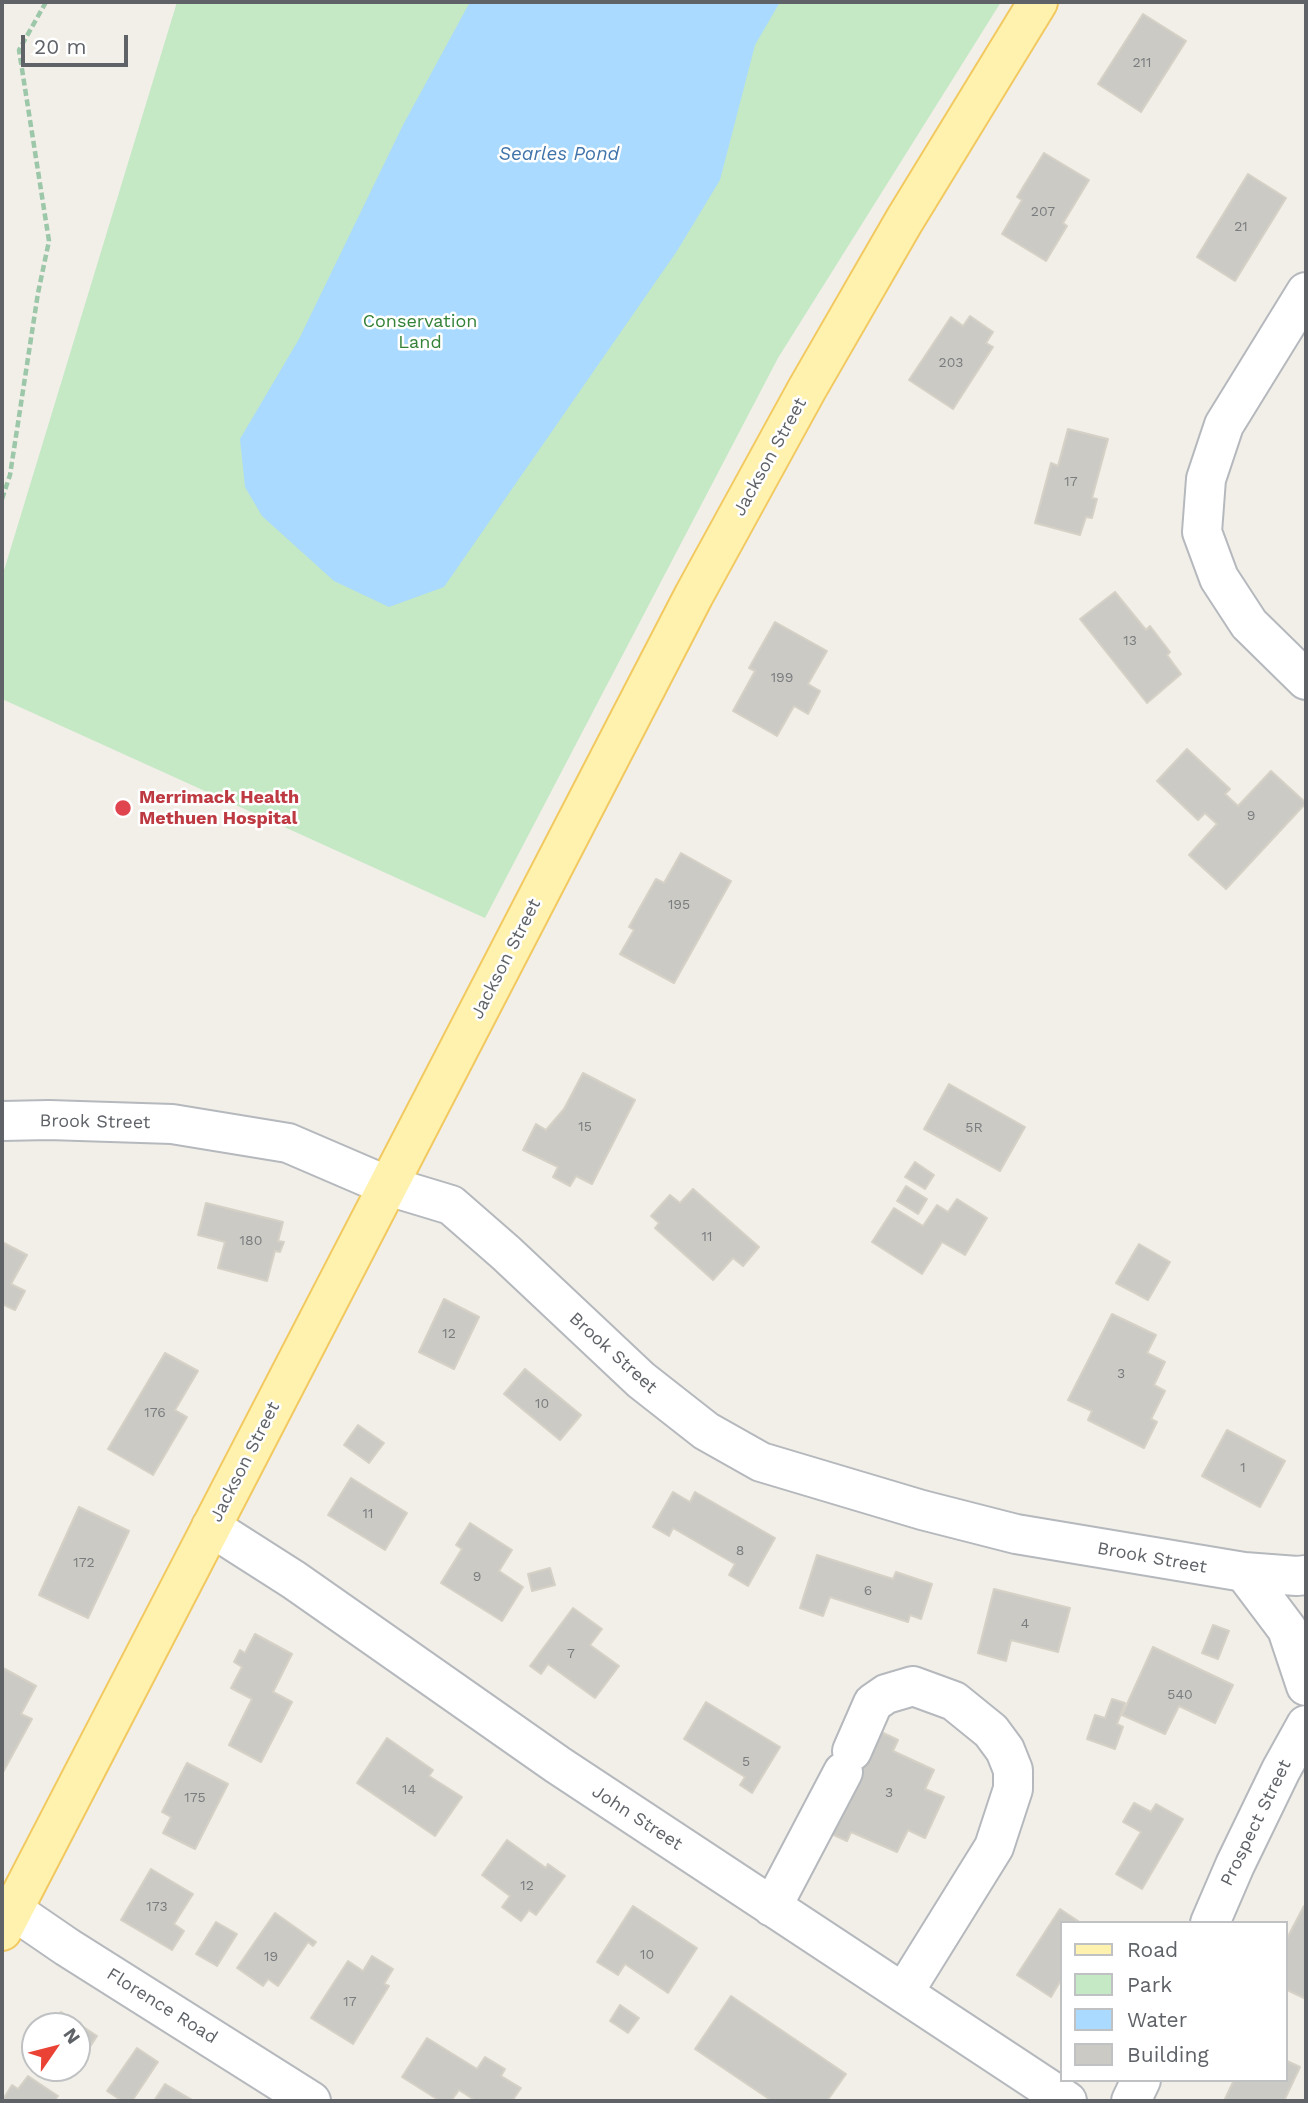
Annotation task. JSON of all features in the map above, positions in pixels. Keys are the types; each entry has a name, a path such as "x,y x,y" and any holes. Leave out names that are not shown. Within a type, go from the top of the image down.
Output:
{"main road":[{"name":"Jackson Street","path":"7,1921 694,596 800,401 904,220 1038,2"}],"street":[{"path":"1306,292 1224,425 1206,479 1202,532 1219,578 1249,624 1306,680"},
{"name":"Brook Street","path":"2,1121 158,1123 288,1143 388,1186 451,1205 641,1380 706,1431 761,1462 922,1510 1016,1534 1244,1572 1297,1576 1306,1574"},
{"name":"John Street","path":"212,1527 294,1580 558,1765 1067,2101"},
{"path":"1244,1572 1287,1629 1306,1686"},
{"path":"772,1907 847,1761 873,1703 886,1694 913,1686 954,1701 991,1731 1005,1750 1013,1770 1013,1789 995,1847 904,1992"},
{"name":"Prospect Street","path":"1211,1921 1275,1782 1306,1725"},
{"name":"Florence Road","path":"7,1921 67,1947 311,2101"},
{"path":"1131,2101 1140,2082"}],"path":[{"path":"2,499 10,475 38,293 49,241 19,50 46,2"}],"green space":[{"name":"Conservation Land","path":"177,2 1001,2 778,358 485,918 2,699 2,577"}],"water":[{"name":"Searles Pond","path":"470,2 780,2 755,45 720,180 677,251 444,587 389,607 334,581 262,516 245,487 240,439 299,339 403,125"}],"building":[{"path":"1143,14 1186,41 1141,112 1098,84"},
{"path":"1044,153 1089,180 1063,223 1067,226 1046,261 1002,234 1022,200 1017,197"},
{"path":"1248,174 1286,198 1235,281 1197,257"},
{"path":"970,316 993,332 986,343 993,347 953,409 909,380 951,317 963,326"},
{"path":"1068,429 1108,439 1092,498 1097,499 1092,518 1086,517 1080,535 1035,523 1051,463 1058,466"},
{"path":"1115,592 1146,630 1150,626 1170,652 1167,655 1181,674 1147,703 1080,619"},
{"path":"775,622 827,651 808,684 820,691 808,714 794,706 777,736 733,711 755,671 749,668"},
{"path":"1187,749 1230,789 1225,794 1238,806 1271,771 1306,803 1226,889 1189,855 1217,824 1205,813 1198,820 1157,781"},
{"path":"681,853 731,881 674,983 620,954 634,930 629,927 656,879 664,883"},
{"path":"583,1073 635,1100 592,1184 576,1176 570,1186 553,1177 558,1167 523,1150 536,1124 546,1130 564,1109"},
{"path":"949,1084 1025,1127 1000,1171 924,1129"},
{"path":"915,1162 934,1175 925,1189 905,1177"},
{"path":"906,1186 927,1199 918,1214 897,1201"},
{"path":"693,1189 759,1247 743,1266 733,1258 713,1280 655,1228 659,1223 651,1216 670,1195 680,1203"},
{"path":"957,1199 987,1218 965,1255 942,1242 922,1274 872,1242 894,1208 923,1226 937,1205 948,1212"},
{"path":"206,1203 283,1222 278,1241 284,1242 280,1252 275,1251 267,1281 218,1268 225,1242 198,1235"},
{"path":"2,1242 27,1255 11,1284 25,1291 15,1310 2,1304"},
{"path":"1139,1244 1170,1262 1148,1300 1116,1283"},
{"path":"444,1299 479,1317 454,1369 419,1352"},
{"path":"1112,1314 1156,1335 1147,1353 1165,1362 1154,1385 1165,1391 1151,1419 1157,1422 1144,1448 1088,1420 1092,1411 1068,1400"},
{"path":"165,1353 198,1371 175,1410 187,1417 153,1475 108,1449"},
{"path":"525,1369 581,1415 560,1440 504,1394"},
{"path":"358,1425 384,1443 369,1463 344,1445"},
{"path":"1227,1430 1285,1461 1260,1507 1202,1476"},
{"path":"351,1478 407,1513 385,1550 328,1515"},
{"path":"673,1492 690,1502 695,1492 775,1538 748,1586 729,1575 735,1564 673,1528 669,1536 653,1527"},
{"path":"79,1507 129,1531 88,1618 39,1595"},
{"path":"470,1523 512,1550 499,1571 523,1587 502,1621 441,1583 462,1549 456,1545"},
{"path":"817,1555 893,1579 896,1572 932,1584 921,1619 910,1615 908,1622 830,1597 823,1616 800,1608"},
{"path":"550,1568 555,1585 532,1591 528,1574"},
{"path":"994,1589 1070,1608 1058,1652 1011,1640 1006,1661 978,1653"},
{"path":"573,1608 602,1629 590,1645 619,1666 595,1698 548,1664 541,1674 530,1666"},
{"path":"1213,1625 1229,1631 1218,1659 1202,1653"},
{"path":"255,1634 292,1654 273,1692 292,1702 261,1762 229,1745 252,1699 231,1688 242,1667 234,1662 240,1650 245,1653"},
{"path":"1153,1647 1233,1685 1215,1723 1179,1706 1165,1734 1122,1715"},
{"path":"3,1668 36,1686 21,1714 32,1719 2,1774"},
{"path":"1112,1699 1125,1703 1117,1724 1123,1727 1115,1749 1087,1739 1095,1715 1105,1718"},
{"path":"706,1702 780,1747 752,1793 740,1785 745,1777 684,1739"},
{"path":"875,1729 898,1740 893,1751 934,1770 925,1789 944,1797 925,1838 908,1830 897,1852 851,1832 847,1841 827,1832"},
{"path":"387,1738 433,1770 429,1776 462,1797 435,1836 357,1783"},
{"path":"187,1763 228,1784 195,1849 163,1833 171,1817 162,1812"},
{"path":"1134,1803 1151,1812 1156,1804 1183,1819 1142,1889 1116,1874 1141,1832 1123,1822"},
{"path":"507,1840 546,1868 548,1864 565,1876 536,1915 529,1910 521,1921 502,1907 510,1896 482,1875"},
{"path":"151,1869 193,1894 174,1924 184,1931 172,1950 121,1920"},
{"path":"633,1906 697,1948 668,1993 625,1964 618,1975 597,1962"},
{"path":"1304,1906 1306,1907 1306,1999 1287,1990 1287,1938"},
{"path":"1060,1909 1078,1921 1060,1921 1060,1982 1051,1997 1017,1975"},
{"path":"275,1913 316,1942 313,1946 308,1942 278,1986 268,1979 263,1986 237,1968"},
{"path":"216,1922 237,1934 217,1966 196,1954"},
{"path":"372,1956 393,1969 384,1984 389,1986 353,2044 311,2018 348,1961 363,1971"},
{"path":"731,1996 846,2074 827,2101 772,2101 695,2049"},
{"path":"620,2005 639,2018 628,2033 610,2021"},
{"path":"91,2032 97,2036 91,2045"},
{"path":"427,2038 477,2069 485,2057 505,2069 501,2076 521,2088 512,2101 476,2101 459,2090 451,2101 440,2101 402,2077"},
{"path":"137,2048 158,2062 132,2101 122,2101 107,2091"},
{"path":"1287,2061 1300,2067 1284,2101 1224,2101 1233,2082 1287,2082"},
{"path":"23,2082 37,2082 58,2096 54,2101 2,2101 12,2085 18,2089"},
{"path":"165,2084 194,2101 154,2101"}],"place":[{"name":"Merrimack Health Methuen Hospital","path":"123,808"}]}
